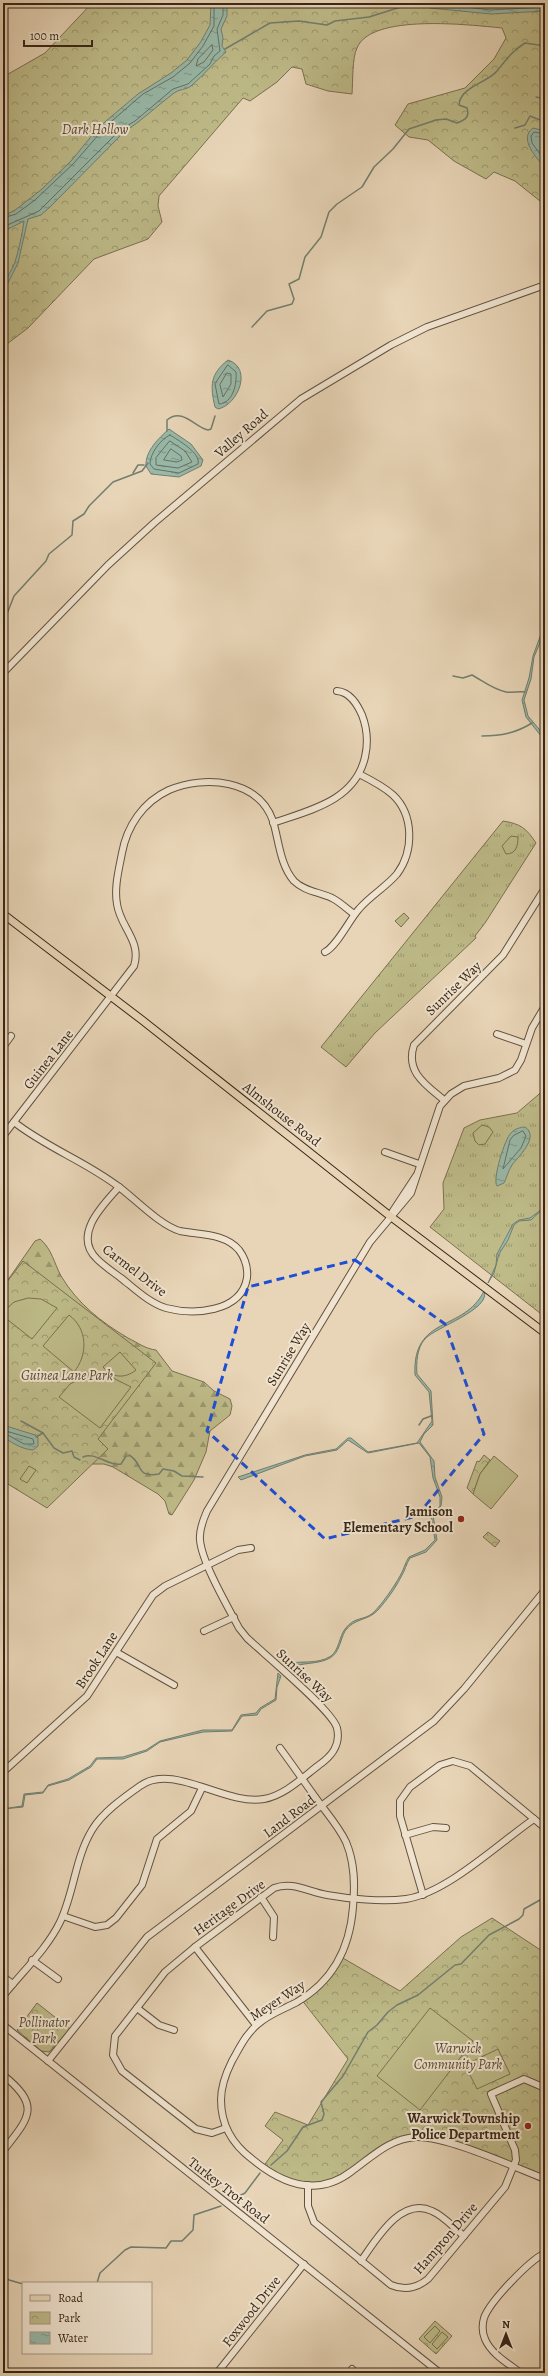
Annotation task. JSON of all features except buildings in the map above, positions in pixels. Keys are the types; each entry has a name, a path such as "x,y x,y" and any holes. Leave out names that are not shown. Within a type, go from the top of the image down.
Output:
{"main road":[{"name":"Almshouse Road","path":"3,914 112,996 390,1216 545,1333"}],"street":[{"name":"Valley Road","path":"3,673 103,570 154,523 302,398 385,349 427,327 545,285"},
{"path":"273,823 337,798 351,787 359,774 367,749 364,723 353,700 347,694 337,691"},
{"path":"325,952 332,947 354,914 396,874 405,859 409,838 408,821 397,800 385,788 359,774"},
{"name":"Guinea Lane","path":"3,1136 129,974 135,960 135,944 118,910 116,888 125,839 132,823 146,806 159,796 177,787 221,782 236,786 251,794 266,808 273,823 284,864 292,879 301,887 334,899 354,914"},
{"name":"Sunrise Way","path":"444,1100 416,1076 411,1060 414,1045 503,955 545,888"},
{"name":"Sunrise Way","path":"3,1996 52,1935 63,1916 88,1838 105,1814 140,1785 150,1780 168,1778 238,1798 259,1799 281,1793 326,1760 335,1750 338,1734 334,1721 247,1638 234,1617 208,1565 201,1549 200,1535 208,1511 370,1242 390,1216 394,1206 416,1176 436,1114 444,1100 464,1086 499,1078 511,1072 521,1060 532,1028 545,1006"},
{"path":"497,1034 526,1044"},
{"path":"3,1047 11,1036"},
{"name":"Carmel Drive","path":"14,1122 42,1143 92,1167 119,1187 172,1228 221,1238 234,1245 242,1254 247,1270 245,1286 240,1296 230,1303 214,1309 181,1310 164,1307 148,1299 97,1259 88,1241 90,1226 119,1187"},
{"path":"385,1152 420,1164"},
{"name":"Brook Lane","path":"3,1772 88,1696 153,1595 165,1586 238,1550 251,1548"},
{"name":"Land Road","path":"48,2061 147,1937 417,1735 446,1710 545,1592"},
{"path":"204,1631 234,1617"},
{"path":"116,1652 174,1686"},
{"name":"Meyer Way","path":"280,1748 339,1830 348,1847 354,1872 354,1898 351,1926 347,1943 332,1971 311,1992 256,2025 243,2041 222,2085 221,2107 226,2128 232,2140 243,2152 271,2174 291,2183 308,2185 338,2180 388,2145 416,2138 441,2141 545,2179"},
{"path":"423,1895 399,1812 400,1801 405,1791 436,1767 453,1761 470,1766 545,1828"},
{"path":"63,1916 95,1927 106,1925 116,1918 142,1885 157,1839 191,1811 202,1788"},
{"name":"Heritage Drive","path":"226,2128 212,2133 196,2130 119,2068 113,2055 113,2042 117,2033 165,1972 195,1947 274,1888 289,1885 326,1895 354,1898 401,1900 423,1895 448,1882 534,1819"},
{"path":"405,1835 433,1827 446,1828"},
{"path":"262,1897 274,1917 273,1937"},
{"path":"195,1947 256,2025"},
{"path":"32,1960 58,1979"},
{"path":"3,1977 13,1984"},
{"path":"137,2008 159,2025 174,2030"},
{"name":"Turkey Trot Road","path":"3,2025 440,2373"},
{"path":"3,2075 24,2095 27,2112 22,2127 4,2149"},
{"path":"513,2167 516,2154 491,2094 524,2079 545,2088"},
{"name":"Hampton Drive","path":"308,2185 308,2206 314,2222 391,2284 403,2288 414,2287 428,2279 505,2187 513,2167"},
{"path":"361,2261 396,2217 409,2209 422,2208 433,2211 464,2236"},
{"path":"521,2373 489,2347 484,2335 483,2324 488,2310 522,2270 545,2253"},
{"name":"Foxwood Drive","path":"217,2373 304,2264"}],"highlighted area":[{"path":"355,1260 445,1324 484,1434 417,1516 325,1539 207,1431 248,1287"}],"green space":[{"name":"Dark Hollow","path":"92,3 545,3 545,205 515,181 494,172 486,179 454,161 428,140 409,137 395,125 408,104 465,88 494,59 506,38 502,28 468,25 423,24 381,30 366,37 355,52 352,94 328,91 306,84 302,69 292,67 277,82 250,101 243,98 159,196 158,206 162,222 148,239 94,259 28,328 3,347 3,77 45,53"},
{"path":"503,821 519,825 526,830 536,843 485,923 475,936 476,938 375,1033 346,1067 321,1047"},
{"path":"511,836 518,837 518,843 516,849 512,853 506,854 502,846"},
{"path":"404,913 409,918 401,927 395,921"},
{"path":"545,1089 545,1317 430,1227 444,1209 443,1183 464,1128 480,1120 517,1113"},
{"path":"482,1125 489,1127 493,1132 485,1144 479,1145 475,1141 473,1133"},
{"path":"40,1239 50,1252 61,1276 68,1286 83,1304 99,1319 128,1338 145,1347 156,1350 172,1371 204,1382 214,1391 230,1399 232,1406 230,1415 210,1431 206,1452 194,1480 172,1515 169,1514 165,1501 158,1494 113,1467 104,1464 92,1464 3,1287 35,1241"},
{"name":"Guinea Lane Park","path":"23,1261 156,1363 98,1439 108,1449 47,1508 3,1481 3,1287"},
{"path":"28,1298 41,1299 57,1308 32,1339 3,1316 3,1312 14,1302"},
{"path":"69,1315 80,1327 84,1342 82,1358 74,1372 43,1346"},
{"path":"120,1352 136,1370 123,1376 114,1375 103,1367"},
{"path":"92,1373 107,1375 131,1387 100,1428 59,1397 70,1384"},
{"path":"484,1455 490,1460 480,1474 473,1494 467,1488 477,1461 479,1462"},
{"path":"494,1456 518,1476 491,1509 473,1494 480,1474"},
{"path":"29,1466 36,1470 27,1483 20,1479"},
{"path":"488,1532 500,1541 495,1547 483,1537"},
{"name":"Warwick Community Park","path":"492,1918 545,1953 545,2179 432,2138 394,2142 333,2181 300,2185 262,2168 283,2140 265,2126 275,2112 308,2125 348,2059 301,1999 311,1992 341,1957 400,1991 461,1937"},
{"name":"Pollinator Park","path":"37,2003 70,2029 49,2052 41,2051 17,2030"},
{"path":"430,2008 473,2041 420,2110 377,2076"},
{"path":"498,2049 510,2074 477,2089 465,2065"},
{"path":"435,2321 452,2336 436,2354 419,2339"},
{"path":"435,2326 440,2331 430,2343 424,2337"},
{"path":"442,2332 448,2337 437,2349 432,2344"}],"water":[{"path":"211,3 227,3 227,16 221,29 223,38 222,46 226,52 191,86 174,93 123,133 41,215 28,219 18,263 3,293 3,289 16,257 24,221 4,231 3,235 3,215 14,211 42,189 71,161 99,127 138,94 171,73 187,60 200,43 210,25"},
{"path":"428,3 545,3 545,11 491,14 430,8 427,7"},
{"path":"533,128 545,131 545,168 534,154 528,143 527,137"},
{"path":"228,360 236,364 240,370 240,386 232,401 218,409 215,407 213,400 213,381 218,370"},
{"path":"169,429 191,444 203,460 201,466 179,477 151,474 146,466 146,460 150,450"},
{"path":"545,623 545,631 534,657 531,679 524,700 528,716 544,735 545,741 526,717 522,700 529,678 533,656"},
{"path":"525,1127 529,1131 529,1141 523,1152 512,1165 504,1183 497,1186 496,1176 508,1136 518,1128"},
{"path":"545,1207 531,1220 519,1221 514,1225 508,1240 499,1254 494,1273 488,1283 496,1265 497,1254 513,1224 519,1220 530,1218"},
{"path":"484,1291 484,1298 479,1305 461,1318 430,1335 422,1342 430,1333 464,1313 475,1304"},
{"path":"420,1347 417,1374 431,1391 433,1425 424,1434 420,1442 434,1461 435,1477 442,1497 441,1506 433,1515 437,1540 426,1552 410,1558 399,1581 384,1603 374,1614 353,1624 345,1631 336,1653 330,1658 320,1662 289,1668 286,1664 315,1661 326,1659 331,1656 336,1650 345,1629 352,1622 373,1613 388,1595 409,1557 425,1550 435,1540 431,1515 440,1506 440,1497 433,1478 430,1457 419,1443 368,1453 348,1440 337,1450 305,1456 241,1480 238,1477 305,1455 336,1449 348,1438 351,1438 368,1452 417,1443 432,1421 429,1392 415,1375 416,1356"},
{"path":"3,1425 35,1435 38,1438 38,1446 33,1450 21,1447 3,1437"},
{"path":"278,1673 281,1676 277,1687 276,1700 261,1709 257,1715 242,1716 232,1731 203,1732 160,1742 147,1751 123,1759 97,1759 91,1767 69,1780 48,1786 43,1793 25,1795 23,1807 3,1809 22,1806 24,1794 43,1792 48,1785 68,1779 90,1766 96,1758 123,1757 146,1750 160,1741 203,1730 232,1730 241,1715 256,1713 260,1708 275,1699"}],"waterway":[{"path":"225,49 270,23 299,21 327,25 335,21 369,17 404,6 428,5"},
{"path":"252,327 267,311 292,304 294,299 289,284 299,279 305,257 321,237 329,212 337,204 362,187 374,167 393,149 409,129 436,120 446,119 457,123 462,121 466,118 468,111 467,108 459,105 464,94 469,89 493,75 506,59 525,43 545,46"},
{"path":"536,97 545,99"},
{"path":"515,128 525,125 530,116 545,122"},
{"path":"167,431 167,420 173,417 184,417 208,430 211,429 215,416"},
{"path":"3,624 14,596 46,561 49,554 72,535 73,521 84,514 89,506 113,482 142,471 148,463"},
{"path":"133,473 138,465 144,465"},
{"path":"453,676 463,678 472,675 501,691 525,692"},
{"path":"482,736 508,733 532,723"},
{"path":"419,1425 423,1419 431,1416"},
{"path":"21,1421 43,1433 54,1448 63,1453 72,1451 74,1457 80,1460"},
{"path":"36,1437 43,1433"},
{"path":"129,1455 134,1458 142,1472 146,1474 159,1474 163,1469 174,1471 182,1476 203,1477"},
{"path":"83,1457 92,1456 112,1463 121,1464 126,1456"},
{"path":"271,2165 287,2151 303,2127 322,2120 324,2114 321,2102 343,2076 368,2032 377,2025 388,2012 397,2005 418,1995 455,1965 461,1964 489,1935 519,1919 523,1915 524,1909 540,1900 545,1902"},
{"path":"231,2200 245,2193 260,2173"},
{"path":"97,2282 100,2273 125,2250 131,2247 166,2248 171,2241 182,2241 193,2230 194,2215 221,2206"},
{"path":"3,2275 9,2280 22,2284"}],"place":[{"name":"Jamison Elementary School","path":"461,1519"},
{"name":"Warwick Township Police Department","path":"528,2126"}]}
